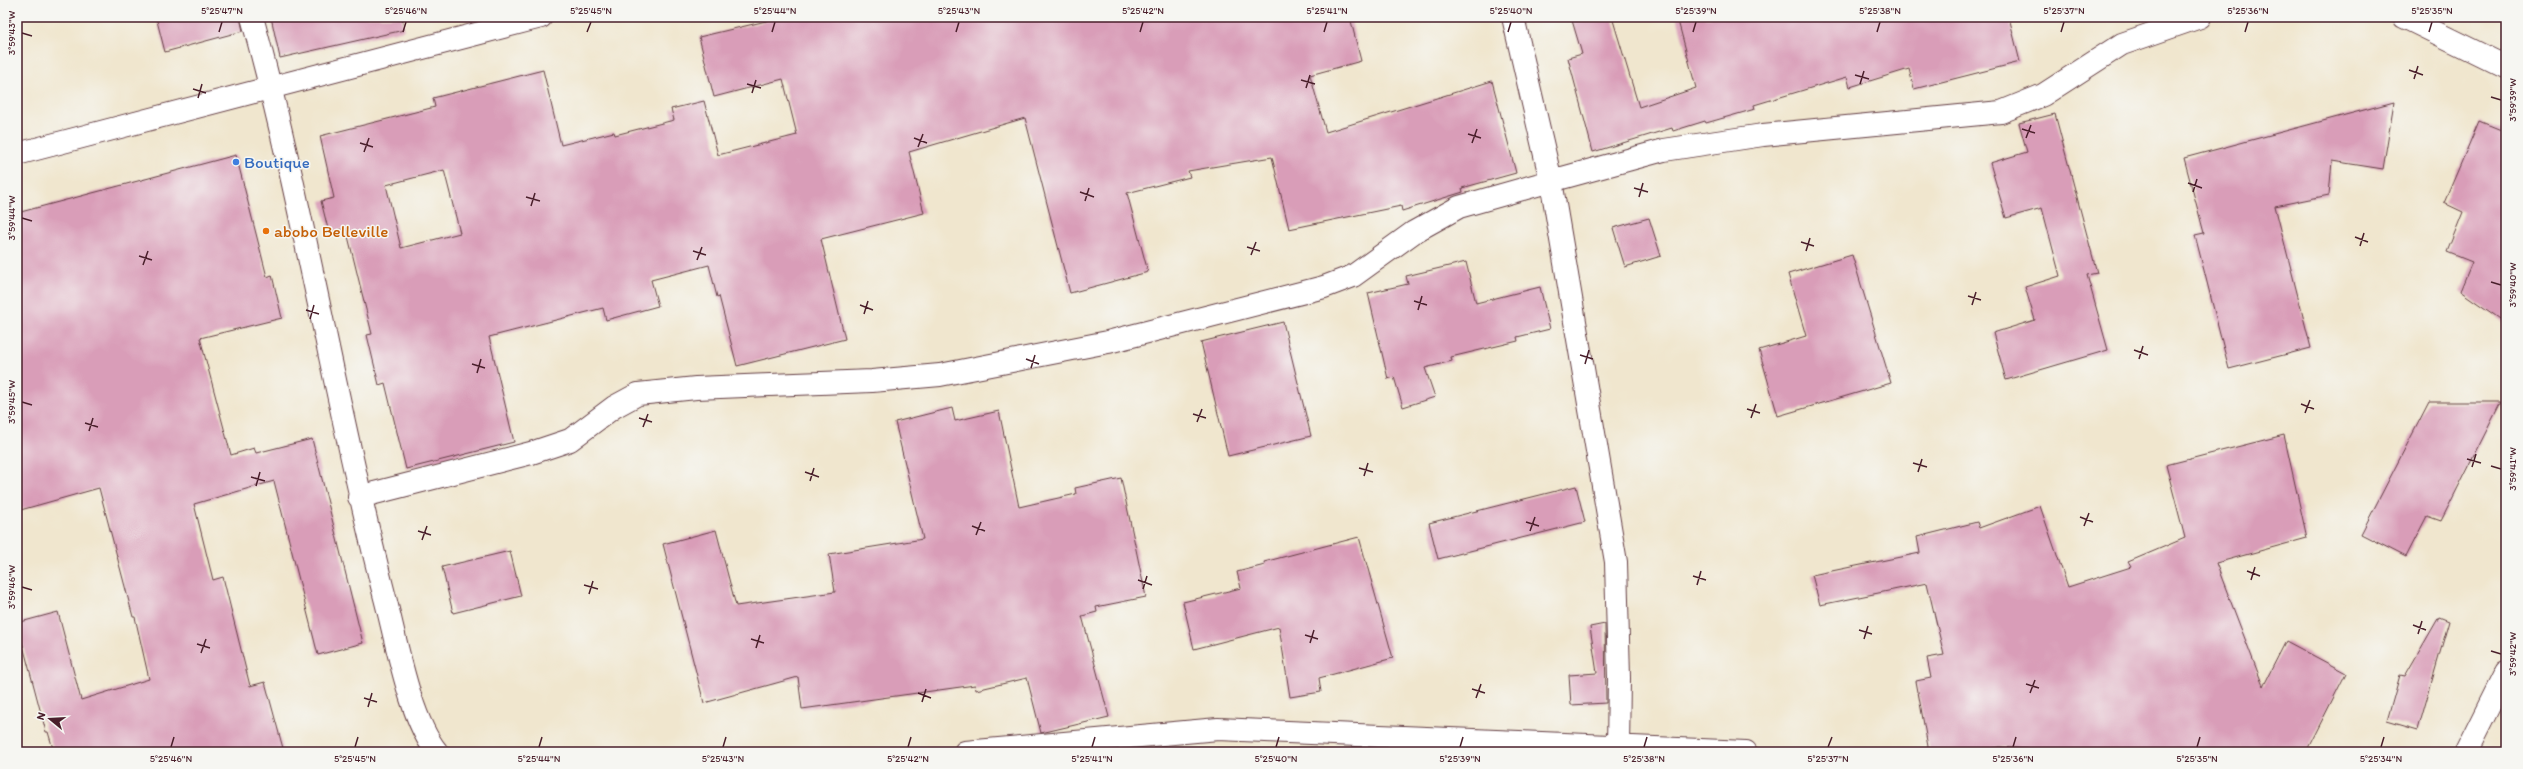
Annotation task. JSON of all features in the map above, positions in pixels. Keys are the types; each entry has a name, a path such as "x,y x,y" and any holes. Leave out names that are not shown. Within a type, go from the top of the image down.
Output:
{"street":[{"path":"252,17 272,87 359,497 416,713 435,752"},
{"path":"17,154 542,17"},
{"path":"1514,17 1551,181 1616,562 1619,678 1618,748"},
{"path":"359,497 531,453 570,440 614,407 638,394 696,388 872,381 940,375 1108,342 1324,287 1352,276 1414,232 1459,207 1664,150 1763,135 2001,112 2043,95 2122,44 2200,17"},
{"path":"2404,17 2506,67"},
{"path":"2466,752 2506,672"},
{"path":"965,752 1218,729 1618,748 1746,752"}],"building":[{"path":"156,17 240,17 243,31 165,52"},
{"path":"271,17 402,17 404,30 280,58"},
{"path":"783,17 1350,17 1361,61 1310,75 1326,132 1492,81 1516,173 1462,188 1463,192 1402,211 1401,206 1289,229 1272,157 1188,171 1190,177 1127,193 1148,272 1070,293 1025,118 909,152 924,213 821,239 845,339 737,366 719,296 717,297 709,265 651,280 658,306 606,320 603,308 489,337 514,442 406,469 385,383 379,385 367,335 372,334 346,228 329,233 321,201 334,198 320,136 435,107 433,98 543,70 561,145 614,132 615,135 674,120 671,109 704,101 718,155 797,135 783,79 714,97 699,37","holes":["444,170 460,233 401,248 386,185"]},
{"path":"1571,17 1612,17 1639,107 1696,88 1677,17 2009,17 2020,62 1914,89 1909,69 1850,87 1847,77 1754,105 1755,109 1706,123 1705,121 1673,131 1672,128 1593,152 1568,58 1582,54"},
{"path":"2394,102 2383,169 2332,161 2329,195 2275,206 2311,348 2229,369 2195,235 2204,233 2184,158"},
{"path":"2055,114 2097,273 2087,275 2108,350 2006,380 1993,333 2035,320 2025,287 2060,276 2042,208 2006,218 1990,163 2027,152 2019,123"},
{"path":"2479,121 2506,132 2506,323 2460,291 2472,262 2447,252 2463,212 2444,203"},
{"path":"236,155 267,277 272,275 282,318 200,338 231,455 254,448 256,453 312,439 363,643 318,655 274,481 194,504 213,580 223,577 250,686 265,682 284,752 54,752 48,732 46,732 17,623 58,612 81,700 149,679 135,617 133,617 99,488 17,511 17,213"},
{"path":"1649,218 1661,256 1625,267 1613,228"},
{"path":"1852,255 1891,383 1778,416 1759,350 1806,336 1788,274"},
{"path":"1466,262 1476,303 1540,287 1550,329 1517,337 1518,341 1451,357 1452,361 1425,368 1435,397 1403,407 1394,377 1388,379 1368,293 1408,284 1406,276"},
{"path":"1283,322 1311,436 1228,456 1201,342"},
{"path":"2429,402 2501,402 2441,521 2427,516 2406,557 2361,534"},
{"path":"952,408 955,421 999,411 1019,507 1076,494 1075,488 1121,478 1146,597 1096,607 1097,612 1082,616 1109,717 1041,733 1027,678 976,690 975,685 802,709 798,677 704,703 663,544 716,530 736,606 835,592 829,554 923,539 895,422"},
{"path":"2284,435 2307,538 2216,563 2263,686 2286,641 2346,673 2306,752 2067,752 2000,747 1973,752 1929,752 1916,681 1931,678 1927,658 1944,655 1927,583 1820,605 1812,575 1920,553 1917,537 1977,522 1979,528 2040,506 2068,587 2131,567 2128,562 2185,538 2166,465"},
{"path":"1576,486 1585,522 1438,559 1429,523"},
{"path":"1359,537 1393,658 1319,678 1321,692 1290,697 1279,627 1194,649 1183,602 1241,588 1237,572 1265,565 1264,562"},
{"path":"510,551 521,596 453,613 442,567"},
{"path":"2439,617 2449,621 2418,730 2387,721 2400,675 2405,676"},
{"path":"1605,624 1606,703 1571,705 1569,675 1597,673 1590,627"}],"place":[{"name":"Boutique","path":"236,162"},
{"name":"abobo Belleville","path":"266,231"}]}
